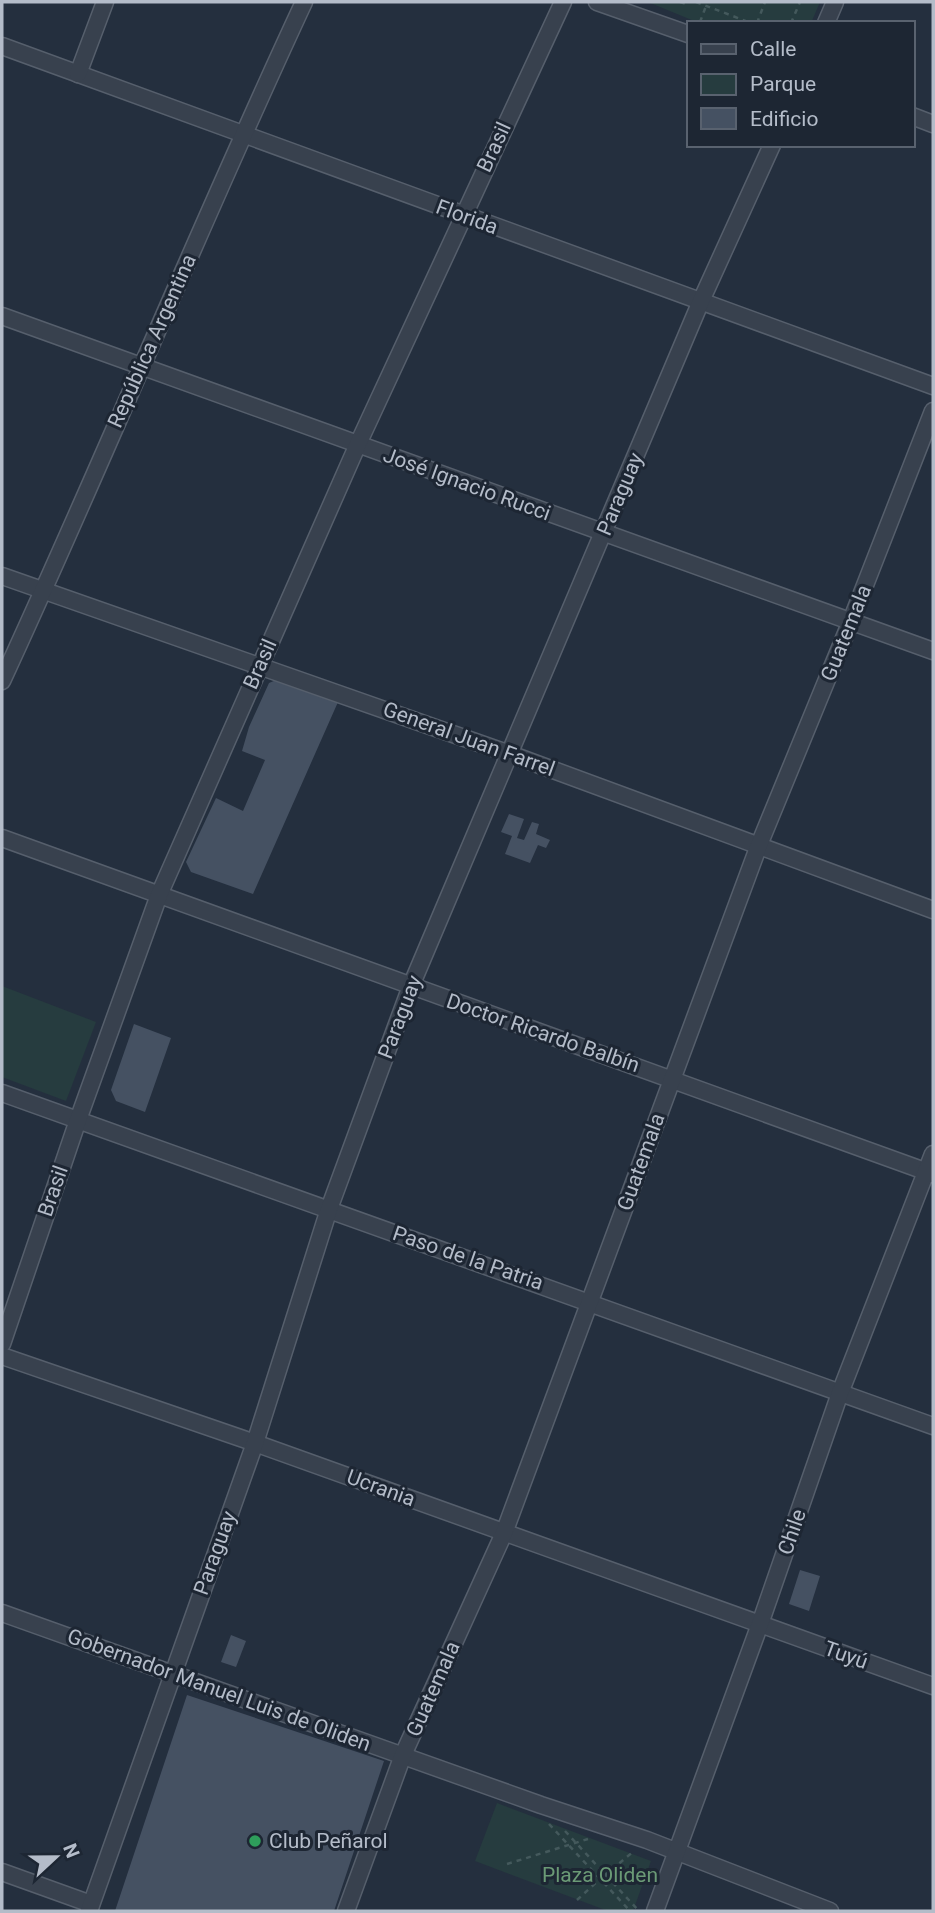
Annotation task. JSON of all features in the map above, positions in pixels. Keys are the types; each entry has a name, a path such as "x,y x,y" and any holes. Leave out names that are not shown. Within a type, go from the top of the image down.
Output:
{"street":[{"path":"78,74 105,2"},
{"name":"República Argentina","path":"2,681 304,2"},
{"name":"Brasil","path":"2,1344 78,1120 159,895 358,444 562,2"},
{"path":"597,2 687,34"},
{"path":"827,21 835,2"},
{"name":"Florida","path":"2,46 933,386"},
{"path":"914,118 933,124"},
{"name":"Paraguay","path":"90,1907 255,1443 330,1209 411,986 701,301 771,147"},
{"name":"José Ignacio Rucci","path":"2,316 933,651"},
{"name":"Guatemala","path":"346,1911 403,1755 504,1533 759,845 933,411"},
{"name":"General Juan Farrel","path":"2,576 260,664 933,910"},
{"name":"Doctor Ricardo Balbín","path":"2,838 930,1173"},
{"name":"Paso de la Patria","path":"2,1093 590,1301 933,1426"},
{"name":"Chile","path":"655,1911 760,1624 840,1393 930,1173 933,1154"},
{"name":"Ucrania","path":"2,1356 255,1443 760,1624"},
{"name":"Gobernador Manuel Luis de Oliden","path":"2,1613 541,1805 618,1829 831,1911"},
{"name":"Tuyú","path":"760,1624 933,1686"},
{"path":"2,1872 90,1907"}],"path":[{"path":"680,2 688,2"},
{"path":"696,2 746,21"},
{"path":"700,21 713,2"},
{"path":"758,21 765,2"},
{"path":"792,21 800,2"},
{"path":"524,1798 630,1911"},
{"path":"541,1805 639,1911"},
{"path":"508,1864 618,1829"},
{"path":"577,1900 647,1840"}],"green space":[{"path":"648,2 820,2 812,21 694,21"},
{"path":"2,986 96,1022 66,1101 2,1077"},
{"name":"Plaza Oliden","path":"497,1803 651,1861 633,1911 608,1911 475,1861"}],"building":[{"path":"276,680 338,702 253,894 191,872 186,862 216,798 243,811 265,760 242,751 249,727 269,683"},
{"path":"509,814 524,819 517,838 524,840 532,822 539,824 536,834 550,840 546,848 538,845 530,863 505,854 512,836 501,832"},
{"path":"134,1024 171,1038 145,1112 116,1101 111,1090"},
{"path":"800,1570 820,1576 809,1611 789,1604"},
{"path":"231,1635 246,1641 236,1667 221,1662"},
{"name":"Club Peñarol","path":"187,1695 384,1761 334,1911 115,1911"}],"place":[{"name":"Club Peñarol","path":"255,1841"}]}
